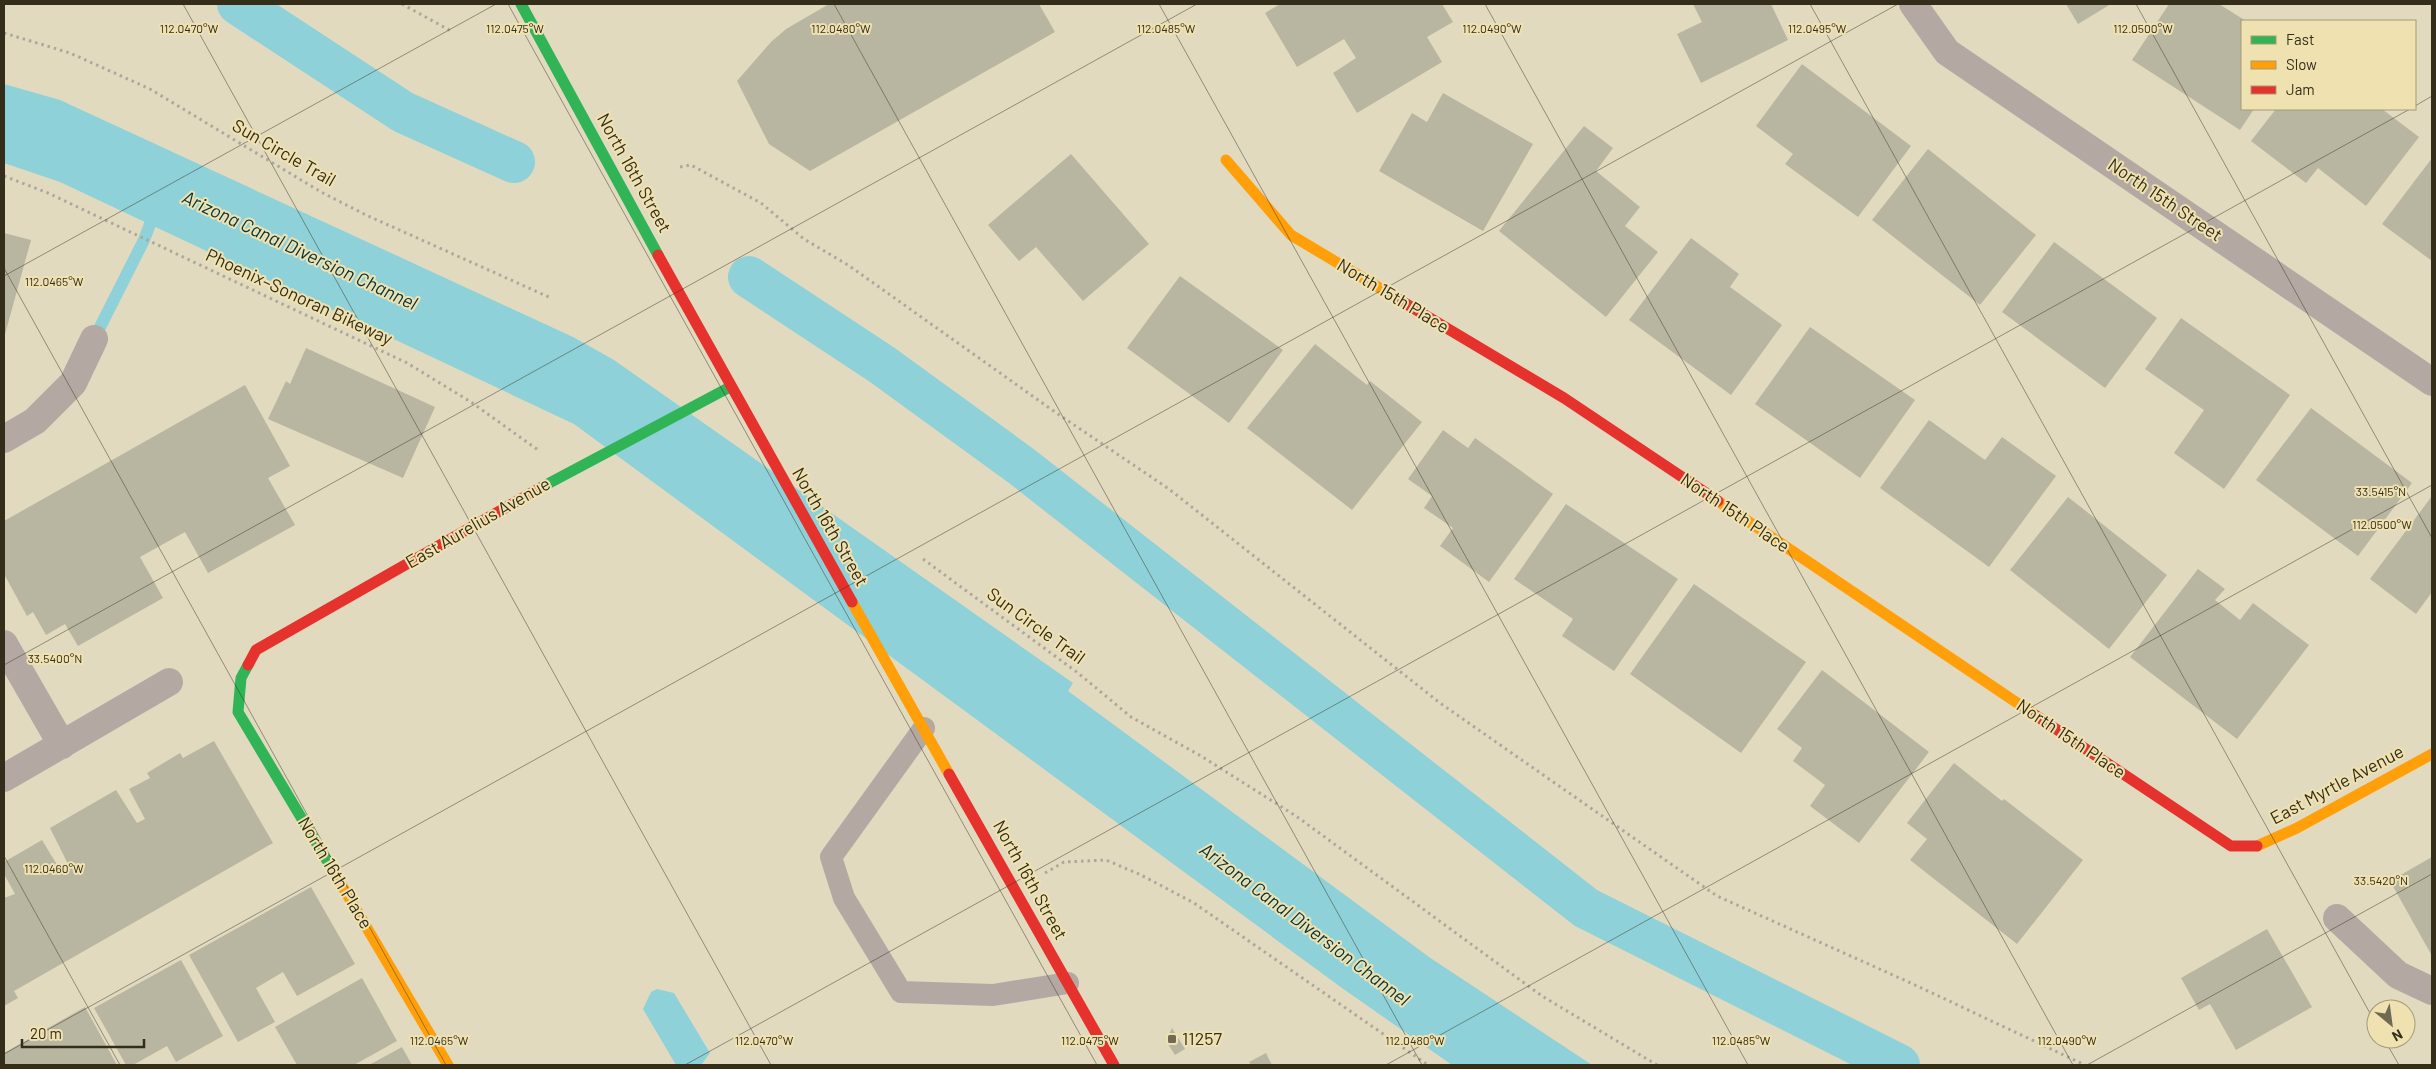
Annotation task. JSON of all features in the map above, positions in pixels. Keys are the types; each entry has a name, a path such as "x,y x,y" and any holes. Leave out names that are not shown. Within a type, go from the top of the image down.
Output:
{"street":[{"name":"North 16th Street","path":"521,4 730,387 1114,1065"},
{"name":"North 15th Street","path":"1913,4 1947,52 2432,382"},
{"name":"North 15th Place","path":"1226,160 1291,234 1564,398 2231,846 2257,846"},
{"path":"4,439 35,421 73,384 94,339"},
{"name":"East Aurelius Avenue","path":"240,678 256,650 563,475 730,387"},
{"path":"4,644 62,745"},
{"name":"North 16th Place","path":"240,678 238,712 448,1065"},
{"path":"4,778 169,682"},
{"name":"East Myrtle Avenue","path":"2257,846 2297,828 2432,754"},
{"path":"2337,918 2398,976 2432,991"}],"lane":[{"path":"924,728 831,857 844,898 901,992 993,995 1068,983"}],"path":[{"path":"402,4 451,31"},
{"name":"Sun Circle Trail","path":"4,33 70,53 150,90 344,204 551,298"},
{"path":"680,167 690,165 761,204 804,239 848,265 1047,406 1169,489 1440,703 1717,896 1913,984 2085,1065"},
{"name":"Phoenix–Sonoran Bikeway","path":"4,176 57,197 407,363 471,402 534,446 563,475"},
{"name":"Sun Circle Trail","path":"923,559 1078,673 1131,717 1201,756 1296,816 1542,996 1657,1065"},
{"path":"1016,890 1064,862 1106,860 1194,903 1428,1065"}],"water":[{"name":"Arizona Canal Diversion Channel","path":"4,84 60,100 573,337 614,360 1073,683 1068,691 1429,957 1592,1065 1452,1065 1342,988 574,424 60,182 4,163"},
{"path":"657,989 674,993 710,1053 701,1065 676,1065 643,1009 651,992"}],"building":[{"path":"829,4 1039,4 1055,32 810,171 769,144 737,81 771,42 786,29"},
{"path":"1280,4 1442,4 1453,22 1427,37 1442,62 1357,113 1333,73 1356,58 1344,39 1297,67 1265,13"},
{"path":"1693,4 1771,4 1788,40 1701,83 1677,34 1702,22"},
{"path":"2066,4 2111,4 2078,24"},
{"path":"2169,4 2219,4 2244,20 2241,20 2241,110 2253,110 2240,130 2132,60"},
{"path":"1802,64 1911,146 1858,217 1785,164 1793,154 1756,126"},
{"path":"1443,93 1533,144 1483,231 1379,171 1412,113 1427,122"},
{"path":"2275,110 2383,110 2419,137 2366,206 2318,168 2306,183 2251,141"},
{"path":"1584,126 1613,148 1596,171 1640,207 1625,226 1658,252 1606,317 1499,231"},
{"path":"1928,149 2036,235 1980,305 1872,220"},
{"path":"1071,154 1149,244 1083,301 1036,247 1019,261 988,225"},
{"path":"2432,158 2432,261 2382,224"},
{"path":"4,233 31,240 4,338"},
{"path":"1691,238 1739,274 1730,287 1782,325 1731,395 1629,320"},
{"path":"2054,242 2157,318 2105,388 2002,312"},
{"path":"1180,276 1283,350 1229,423 1127,348"},
{"path":"2181,318 2290,395 2224,489 2174,453 2204,410 2145,369"},
{"path":"1810,327 1915,400 1860,478 1755,404"},
{"path":"1315,344 1367,385 1370,381 1422,422 1352,510 1247,428"},
{"path":"306,348 435,407 403,478 268,419 286,381 290,384"},
{"path":"245,385 290,466 268,478 295,525 208,573 185,532 140,557 163,598 78,646 65,624 46,635 33,612 27,616 4,574 4,521"},
{"path":"2311,408 2412,483 2358,556 2256,480"},
{"path":"1929,420 1985,460 2002,437 2056,476 1989,567 1880,488"},
{"path":"1443,430 1468,448 1475,438 1553,494 1489,582 1440,546 1453,528 1424,508 1432,496 1408,479"},
{"path":"2432,496 2432,592 2416,614 2370,579"},
{"path":"2068,497 2167,575 2109,649 2010,570"},
{"path":"1566,504 1678,579 1614,671 1562,636 1573,619 1514,579"},
{"path":"2198,569 2225,589 2215,600 2240,620 2253,603 2309,645 2237,739 2130,657"},
{"path":"1694,584 1806,662 1741,753 1630,674"},
{"path":"1822,670 1929,752 1859,843 1810,806 1825,785 1793,761 1802,748 1777,729"},
{"path":"214,741 273,843 14,991 18,998 4,1006 4,898 15,894 4,874 4,862 42,840 59,868 68,864 50,828 116,790 137,823 145,819 129,789 150,778 147,773 180,753 183,758"},
{"path":"1954,763 2002,801 2004,799 2083,860 2017,944 1910,860 1927,839 1907,823"},
{"path":"2432,857 2432,956 2390,881"},
{"path":"311,887 355,964 297,996 283,972 256,988 275,1022 238,1042 189,955"},
{"path":"2267,929 2312,1007 2236,1050 2210,1004 2199,1010 2181,978"},
{"path":"181,960 223,1036 176,1062 167,1046 133,1065 126,1065 94,1008"},
{"path":"362,978 397,1041 354,1065 297,1065 275,1027"},
{"path":"85,1007 117,1065 4,1065 4,1053"},
{"path":"1172,1028 1185,1049 1175,1055 1166,1041"},
{"path":"402,1047 412,1065 369,1065"},
{"path":"1266,1053 1272,1065 1251,1065 1249,1062"}],"waterway":[{"path":"238,4 403,112 514,162"},
{"path":"94,339 144,240 156,208"},
{"path":"749,277 881,364 1020,465 1586,908 1899,1065"}],"traffic: fast":[{"path":"521,4 658,255"},
{"path":"540,488 730,387"},
{"path":"248,665 241,678 238,712 335,874"}],"traffic: slow":[{"path":"1226,160 1291,235 1398,299"},
{"path":"1718,501 2035,715"},
{"path":"852,602 949,774"},
{"path":"2257,846 2297,828 2432,754"},
{"path":"335,874 448,1065"}],"traffic: jam":[{"path":"658,255 852,602"},
{"path":"1398,299 1564,398 1718,501"},
{"path":"248,665 256,650 540,488"},
{"path":"2035,715 2231,846 2257,846"},
{"path":"949,774 1114,1065"}],"place":[{"name":"11257","path":"1172,1039"}]}
